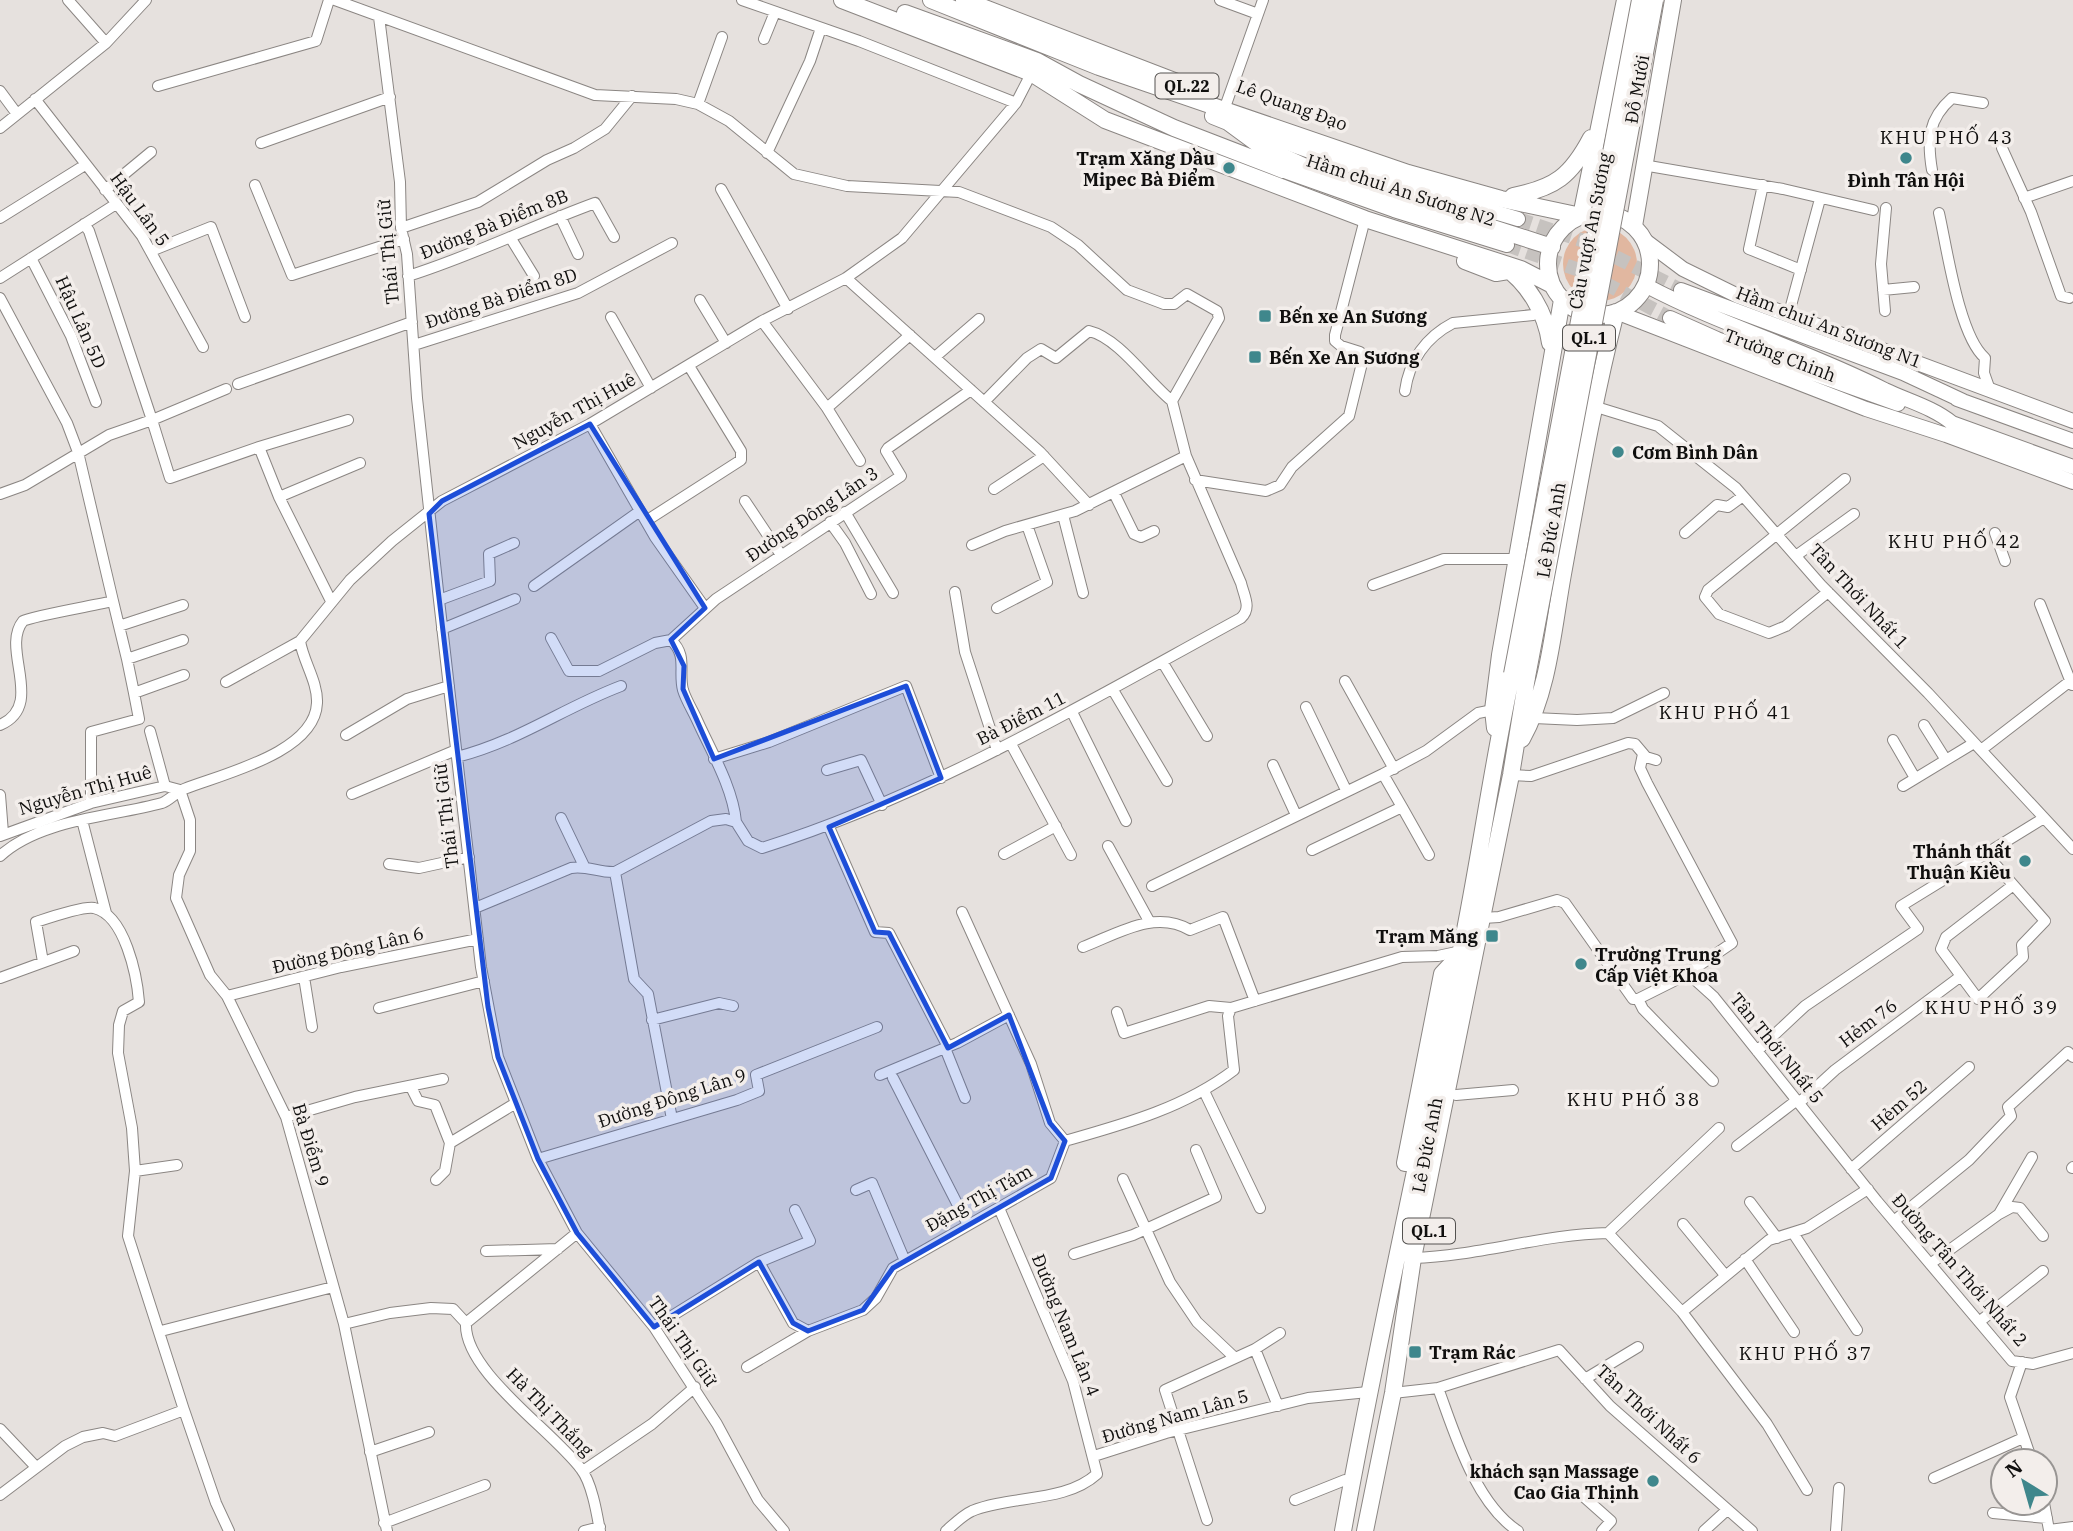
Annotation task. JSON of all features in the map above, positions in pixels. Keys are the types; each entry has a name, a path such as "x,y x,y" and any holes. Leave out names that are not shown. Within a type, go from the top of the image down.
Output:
{"highway":[{"name":"Lê Quang Đạo","path":"842,0 1034,67 1105,120 1147,136 1275,179 1312,170"},
{"name":"Lê Quang Đạo","path":"870,0 1118,103 1365,219 1552,285"},
{"name":"Lê Quang Đạo","path":"932,0 1099,67 1170,101 1226,111 1375,155 1408,173 1581,216"},
{"name":"Lê Quang Đạo","path":"964,0 1226,111 1262,147 1312,170 1552,247"},
{"name":"Đỗ Mười","path":"1581,216 1625,0"},
{"name":"Cầu vượt An Sương","path":"1520,675 1640,0"},
{"name":"Cầu vượt An Sương","path":"1520,675 1655,0"},
{"name":"Đỗ Mười","path":"1639,233 1643,165 1673,0"},
{"path":"1118,103 1147,136"},
{"path":"1509,197 1555,170 1592,136 1601,120 1618,135 1631,138 1650,126"},
{"path":"1609,214 1639,233 1649,254 1649,270 1645,285 1638,296 1616,312 1587,313 1562,300 1552,285 1548,271 1552,247 1560,231 1581,216 1609,214"},
{"path":"1504,268 1533,315 1541,355 1551,367"},
{"path":"1504,268 1543,314 1550,341 1551,367"},
{"name":"Lê Đức Anh","path":"1497,744 1493,710 1562,300"},
{"name":"Lê Đức Anh","path":"1516,751 1534,718 1549,653 1593,406 1616,312"},
{"path":"1551,367 1567,363 1581,365 1600,375"},
{"name":"Lê Đức Anh","path":"1336,1531 1404,1197 1460,953 1497,744 1520,675"},
{"name":"Lê Đức Anh","path":"1373,1531 1418,1258 1516,751 1520,675"},
{"name":"Lê Đức Anh","path":"1418,1258 1486,954 1481,925"},
{"name":"Lê Đức Anh","path":"1343,1531 1365,1392"},
{"name":"Lê Đức Anh","path":"1365,1531 1397,1393"}],"main road":[{"path":"1226,111 1404,186 1518,219"},
{"name":"Hầm chui An Sương N2","path":"1275,179 1507,245"},
{"name":"Trường Chinh","path":"1639,233 1683,269 1738,296 1789,313 1946,376 2073,421"},
{"name":"Trường Chinh","path":"1645,285 1703,314 1851,371 1888,391 1937,411 1952,423 2073,467"},
{"name":"Hầm chui An Sương N1","path":"1681,290 1903,373 1963,401"},
{"name":"Trường Chinh","path":"1616,312 1866,410 1932,430 2073,482"},
{"path":"1670,318 1717,339 1952,423"},
{"name":"Trường Chinh","path":"1851,371 1895,378 2073,442"},
{"name":"Trường Chinh","path":"1946,376 2026,424"},
{"name":"Trường Chinh","path":"1932,430 1979,432"}],"street":[{"path":"68,0 106,43"},
{"path":"0,128 106,43 146,0"},
{"path":"158,86 316,41 329,0"},
{"path":"335,0 595,95 676,99 698,104 729,121 794,174 847,186 959,192 1051,227 1078,245 1127,290 1164,304 1174,304 1186,294 1217,311 1219,318 1172,401 1152,385 1136,363 1089,331 1056,358 1041,349 1027,358 984,402"},
{"path":"742,0 1016,103"},
{"path":"1220,0 1258,14"},
{"path":"1226,111 1263,0"},
{"path":"764,39 775,12"},
{"name":"Thái Thị Giữ","path":"379,17 400,182 402,234 442,629 478,939 498,1057 538,1159 577,1233 654,1327 695,1387 758,1500 784,1531"},
{"path":"767,153 810,61 821,28"},
{"path":"698,104 722,37"},
{"name":"Nguyễn Thị Huê","path":"0,856 22,840 82,820 165,802 180,790 277,753 300,736 313,720 318,701 300,641 331,601 391,541 429,514 442,501 590,424 762,321 846,278 907,234 940,190 1016,103 1034,67"},
{"path":"0,92 17,114"},
{"path":"255,185 292,275 478,202 605,129 632,96"},
{"path":"261,143 390,97"},
{"path":"1932,170 1930,130 1937,113 1952,98 1983,103"},
{"name":"Hậu Lân 5","path":"35,99 151,251 203,347"},
{"path":"2002,148 2061,296 2069,298"},
{"path":"105,190 151,152"},
{"path":"0,218 85,165"},
{"path":"1643,165 1763,185 1873,210"},
{"path":"2024,198 2073,181"},
{"path":"1763,185 1749,249 1752,253 1801,270"},
{"path":"721,189 788,309"},
{"path":"1789,313 1820,199"},
{"name":"Đường Bà Điểm 8B","path":"408,276 460,260 595,203 614,237"},
{"path":"0,278 116,204"},
{"path":"1885,311 1881,264 1886,208"},
{"path":"1939,213 1963,312 1974,349 1985,358 1984,373 1990,390"},
{"path":"559,216 578,254"},
{"path":"1195,480 1266,491 1280,485 1292,467 1349,416 1363,359 1360,352 1341,346 1335,341 1335,335 1365,219"},
{"path":"84,224 89,231 170,478 348,419"},
{"path":"151,251 211,227 246,317"},
{"path":"510,237 534,276"},
{"name":"Đường Bà Điểm 8D","path":"414,345 578,293 672,243"},
{"name":"Hậu Lân 5D","path":"31,258 71,335 96,402"},
{"path":"846,278 1044,456 1089,505"},
{"path":"1883,290 1914,287"},
{"path":"0,298 66,423 78,452 139,719 94,730 89,737 91,803"},
{"path":"700,300 726,343"},
{"path":"1405,391 1419,351 1446,327 1465,321 1533,315"},
{"path":"611,317 651,388"},
{"path":"935,357 979,318"},
{"path":"762,321 827,408 860,461"},
{"path":"238,384 412,323"},
{"path":"827,408 910,335"},
{"path":"534,586 643,516 741,460 741,451 689,366"},
{"path":"0,494 25,485 109,435 226,388"},
{"name":"Đường Đông Lân 3","path":"671,640 705,608 901,476 886,451 888,448 971,390"},
{"name":"Bà Điểm 11","path":"736,822 748,841 762,848 829,827 1011,744 1163,663 1246,613 1248,605 1241,583 1195,480 1172,401"},
{"name":"Tân Thới Nhất 1","path":"1593,406 1658,426 1743,496 1828,592 2073,848"},
{"path":"590,424 643,516 705,608"},
{"path":"259,447 279,497 331,601"},
{"path":"994,489 1044,456"},
{"path":"972,545 1089,505 1160,466 1186,456"},
{"path":"279,497 360,463"},
{"path":"1828,592 1787,626 1769,634 1719,614 1705,597 1708,590 1776,531 1845,479"},
{"path":"1114,493 1133,534 1141,537 1154,531"},
{"path":"1685,533 1717,505 1728,507 1743,496"},
{"path":"745,501 781,555"},
{"path":"845,512 893,593"},
{"path":"1797,555 1854,514"},
{"path":"1063,515 1083,593"},
{"path":"830,522 845,543 871,594"},
{"path":"996,608 1047,582 1027,525"},
{"path":"1996,533 2005,561"},
{"path":"439,600 490,581 489,554 514,543"},
{"path":"1373,585 1444,559 1518,559"},
{"path":"955,593 965,652 998,750"},
{"path":"442,629 515,599"},
{"path":"0,725 14,716 17,708 17,688 6,647 12,633 24,620 113,601"},
{"path":"1903,786 1946,760 1978,747 2072,683 2039,604"},
{"path":"119,626 184,605"},
{"path":"475,908 570,868 584,866 615,872 711,821 726,819 736,822 735,810 682,689 684,666 679,647 671,640 655,643 599,671 569,671 551,638"},
{"path":"127,659 183,640"},
{"path":"226,682 300,641"},
{"path":"1163,663 1207,736"},
{"path":"134,693 184,675"},
{"path":"1345,681 1402,807 1429,855"},
{"path":"346,735 407,699 449,686"},
{"path":"714,759 769,742 906,686 941,778"},
{"path":"352,794 457,753 502,744 538,728 592,697 621,687"},
{"path":"1113,690 1167,780"},
{"path":"1534,718 1613,718 1664,693"},
{"path":"1307,707 1346,790"},
{"path":"1152,886 1388,772 1426,751 1478,713 1493,710"},
{"path":"1072,712 1126,821"},
{"path":"1924,725 1946,760"},
{"path":"150,731 165,786"},
{"path":"1893,740 1915,778"},
{"path":"1511,775 1531,776 1628,743 1635,744 1643,754 1656,761"},
{"path":"1011,744 1071,855"},
{"path":"1481,925 1544,902 1557,900 1564,903 1633,999 1682,977 1732,943 1647,783 1640,768 1643,754"},
{"path":"827,770 861,760 882,805"},
{"path":"1273,765 1296,815"},
{"name":"Nguyễn Thị Huê","path":"1,834 91,803 165,786 180,790"},
{"name":"Bà Điểm 9","path":"180,790 190,820 190,851 179,875 176,898 210,975 227,996 286,1117 344,1324 386,1527"},
{"path":"0,795 1,834"},
{"path":"1312,850 1402,807"},
{"path":"561,818 584,866"},
{"path":"1758,1051 1805,1006 1919,929 1901,906 2044,818"},
{"path":"82,820 106,913 121,936 137,977 139,1002 123,1011 118,1025 118,1053 132,1128 135,1171 128,1236 161,1331 184,1410 216,1503 229,1531"},
{"path":"1003,854 1056,826"},
{"path":"829,827 875,932 889,933 927,1006 965,1098"},
{"path":"1108,846 1149,922"},
{"path":"1987,855 2012,886 2043,917 2044,924 2022,945 2023,957 1978,999 1941,949 1946,937 2012,886"},
{"path":"389,864 419,868 469,857"},
{"path":"615,872 634,979 648,994 671,1119"},
{"path":"43,962 36,922 92,907 106,913"},
{"path":"962,912 1031,1064 1049,1123 1065,1141 1180,1104 1234,1070 1228,1016 1231,1008"},
{"path":"1083,947 1155,919 1180,924 1190,930 1223,917 1255,1001"},
{"name":"Đường Đông Lân 6","path":"227,996 478,939"},
{"path":"0,978 74,951"},
{"path":"1117,1012 1124,1033 1209,1006 1231,1008 1391,960 1460,953"},
{"name":"Hẻm 76","path":"1737,1146 1961,976"},
{"path":"304,977 312,1027"},
{"name":"Tân Thới Nhất 5","path":"1682,977 1693,978 1714,997 1868,1189"},
{"path":"379,1008 484,981"},
{"path":"1638,999 1643,1009 1713,1081"},
{"path":"652,1020 719,1003 733,1006"},
{"path":"880,1075 946,1047 1009,1014"},
{"name":"Đường Đông Lân 9","path":"538,1159 760,1091 756,1075 877,1027"},
{"path":"1894,1222 1969,1160 2011,1116 2008,1107 2068,1052 2073,1057"},
{"name":"Hẻm 52","path":"1852,1169 1969,1067"},
{"path":"892,1078 968,1225"},
{"path":"286,1117 355,1097 443,1079"},
{"path":"411,1087 418,1101 435,1105 450,1143 446,1171 436,1180"},
{"path":"1456,1095 1513,1090"},
{"path":"1204,1091 1260,1208"},
{"path":"450,1143 516,1103"},
{"path":"1418,1258 1583,1233 1608,1233 1720,1128"},
{"name":"Đặng Thị Tám","path":"747,1367 808,1331 863,1310 876,1298 893,1268 1051,1178 1065,1141"},
{"path":"1074,1254 1147,1229 1217,1196 1196,1150"},
{"path":"1999,1214 2032,1157"},
{"path":"135,1171 177,1165"},
{"path":"1123,1179 1170,1282 1197,1322 1234,1357"},
{"path":"856,1189 872,1183 905,1261"},
{"path":"1682,1312 1745,1259 1777,1238 1807,1228 1868,1189"},
{"name":"Đường Tân Thới Nhất 2","path":"1868,1189 2012,1361 2033,1364 2073,1353"},
{"path":"1749,1202 1777,1238"},
{"path":"1930,1264 2012,1207 2020,1208 2043,1236"},
{"name":"Đường Nam Lân 4","path":"999,1208 1073,1381 1094,1457"},
{"path":"654,1327 759,1262 810,1241 795,1210"},
{"path":"1684,1224 1725,1275"},
{"path":"344,1324 431,1308 453,1309 466,1323 577,1233"},
{"path":"1608,1233 1682,1312 1767,1424 1807,1490"},
{"path":"1793,1233 1857,1330"},
{"path":"486,1251 558,1249"},
{"path":"1745,1259 1794,1332"},
{"path":"759,1262 793,1323 808,1331"},
{"path":"1979,1322 2043,1271"},
{"path":"161,1331 333,1287"},
{"name":"Hà Thị Thắng","path":"466,1323 465,1337 483,1368 583,1471 600,1529"},
{"path":"1207,1520 1165,1390 1255,1349 1280,1333"},
{"path":"1585,1379 1638,1347"},
{"path":"1255,1349 1278,1405"},
{"name":"Tân Thới Nhất 6","path":"1397,1393 1438,1388 1559,1350 1610,1406 1752,1531"},
{"path":"2022,1363 2010,1398 2027,1447"},
{"path":"583,1471 652,1424 695,1387"},
{"path":"1438,1388 1457,1439 1489,1504 1518,1531"},
{"name":"Đường Nam Lân 5","path":"946,1531 971,1512 1059,1492 1090,1480 1097,1474 1094,1457 1177,1430 1278,1405 1365,1392"},
{"path":"0,1495 36,1467 83,1437 103,1433 119,1435 184,1410"},
{"path":"0,1429 36,1467"},
{"path":"370,1451 429,1432"},
{"path":"1934,1478 2023,1438"},
{"path":"1295,1500 1345,1480"},
{"path":"386,1527 485,1485"},
{"path":"1836,1531 1839,1488"},
{"path":"1584,1497 1611,1521 1602,1531"},
{"path":"1704,1531 1727,1510"},
{"path":"2036,1517 2047,1518 2049,1530"},
{"path":"2041,1531 2073,1527"},
{"path":"584,1531 600,1529"}],"highlighted area":[{"path":"590,424 705,608 671,640 684,666 683,689 714,759 906,686 941,778 829,827 875,932 889,933 948,1048 1009,1015 1050,1123 1065,1141 1051,1178 893,1268 863,1310 808,1331 793,1323 759,1262 654,1327 577,1233 538,1159 498,1057 488,1007 429,514 442,501"}],"shaded area":[{"path":"1600,227 1614,230 1626,238 1634,250 1637,264 1634,278 1626,290 1614,298 1600,301 1586,298 1574,290 1566,278 1563,264 1566,250 1574,238 1586,230"}],"tunnel":[{"path":"1518,219 1584,241 1681,290"},
{"path":"1507,245 1582,271 1670,318"}],"place":[{"name":"Đình Tân Hội","path":"1906,158"},
{"name":"Trạm Xăng Dầu Mipec Bà Điểm","path":"1229,168"},
{"name":"Bến xe An Sương","path":"1265,316"},
{"name":"Bến Xe An Sương","path":"1255,357"},
{"name":"Cơm Bình Dân","path":"1618,452"},
{"name":"Thánh thất Thuận Kiều","path":"2025,861"},
{"name":"Trạm Măng","path":"1492,936"},
{"name":"Trường Trung Cấp Việt Khoa","path":"1581,964"},
{"name":"Trạm Rác","path":"1415,1352"},
{"name":"khách sạn Massage Cao Gia Thịnh","path":"1653,1481"}],"district":[{"name":"KHU PHỐ 43","path":"1947,137"},
{"name":"KHU PHỐ 42","path":"1955,541"},
{"name":"KHU PHỐ 41","path":"1726,712"},
{"name":"KHU PHỐ 39","path":"1992,1007"},
{"name":"KHU PHỐ 38","path":"1634,1099"},
{"name":"KHU PHỐ 37","path":"1806,1353"}]}
